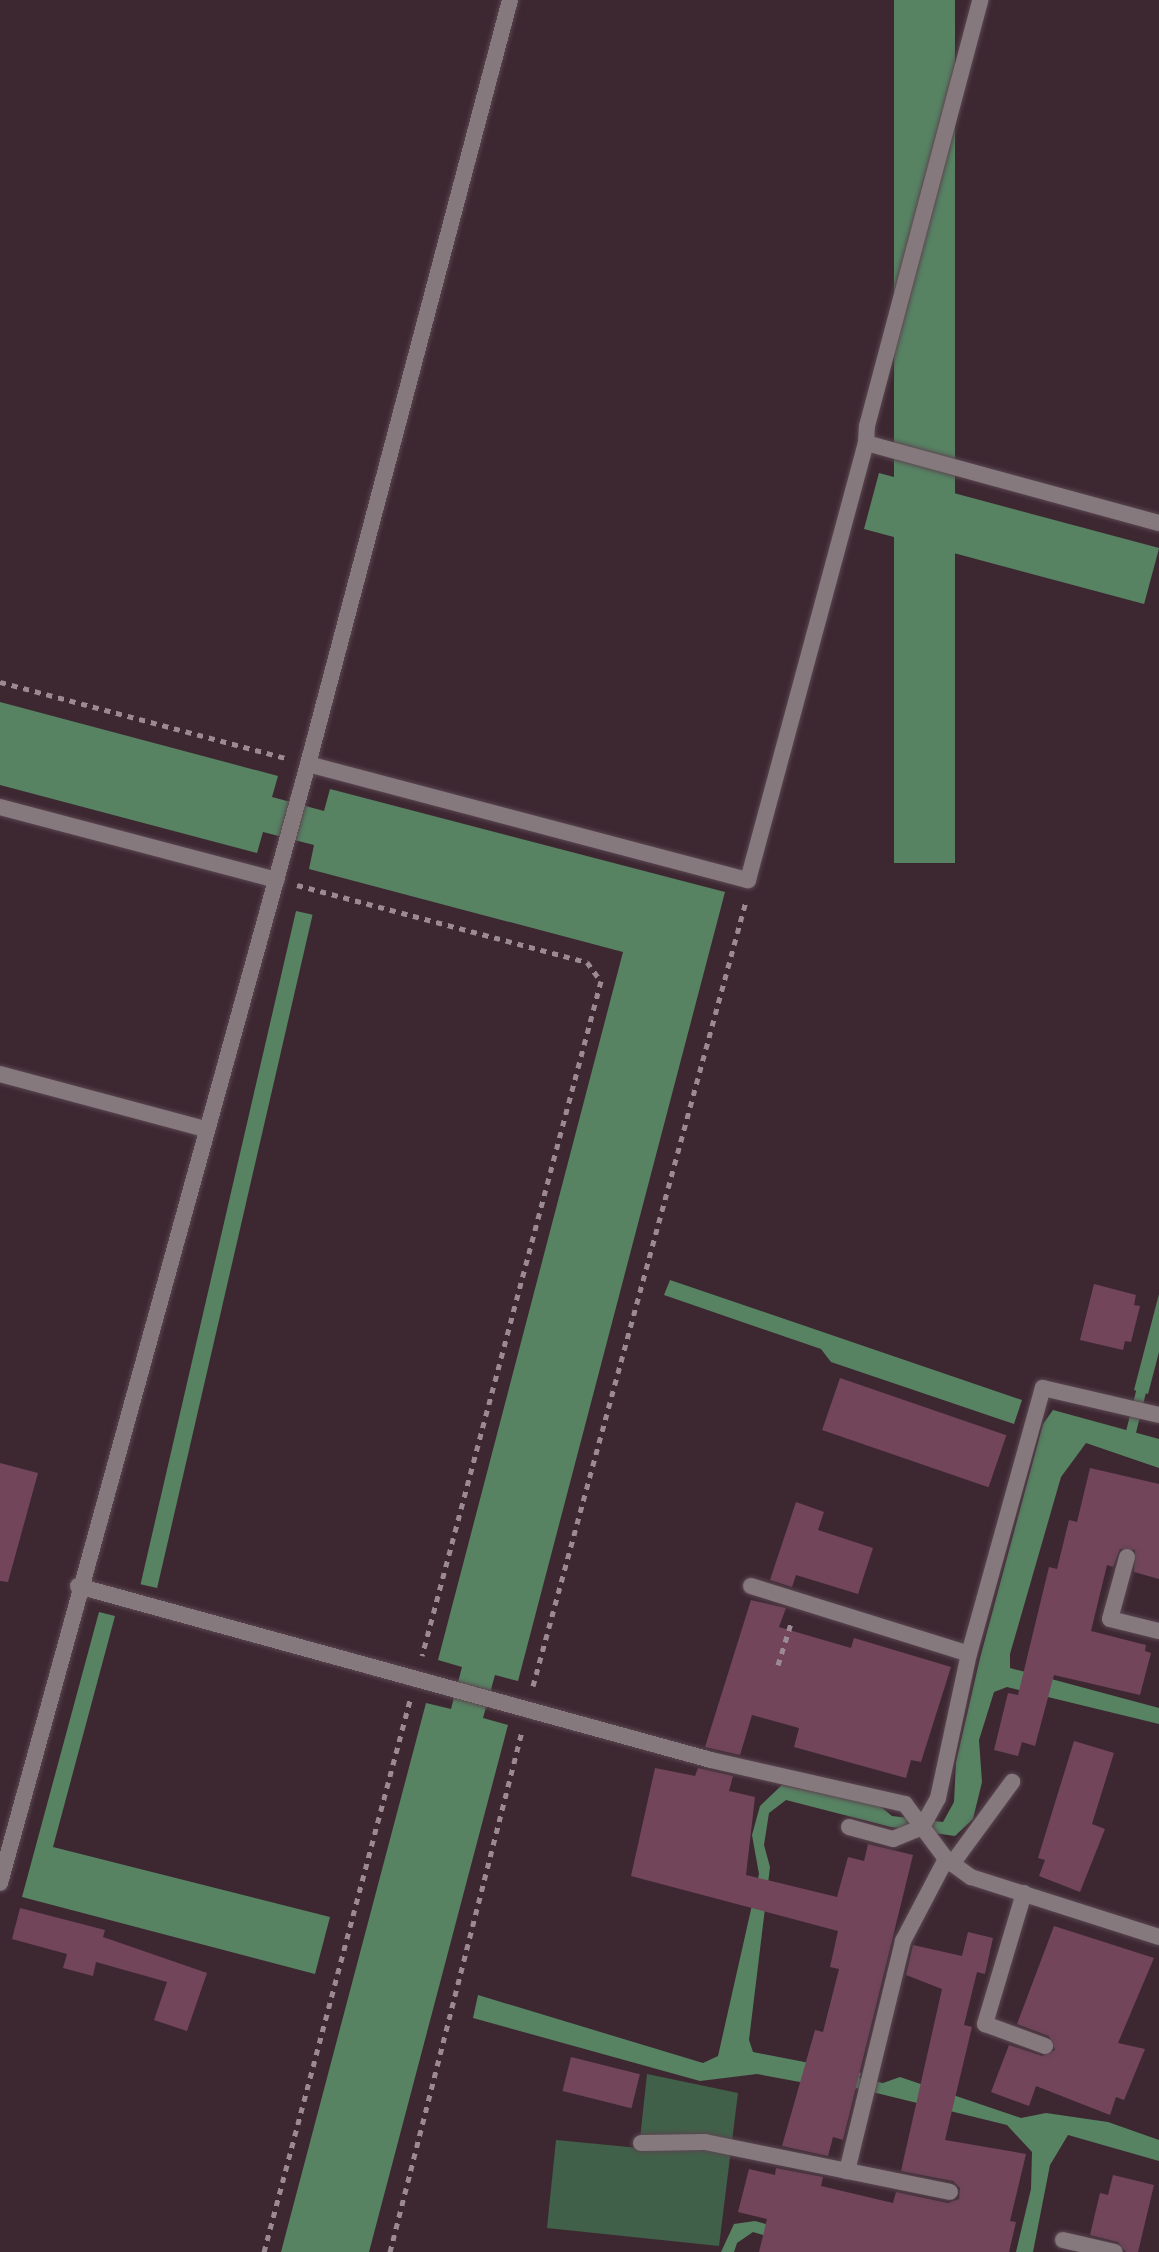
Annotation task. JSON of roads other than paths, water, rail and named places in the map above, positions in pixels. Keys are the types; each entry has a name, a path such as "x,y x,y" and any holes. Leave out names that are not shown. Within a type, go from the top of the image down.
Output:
{"street":[{"path":"0,1883 78,1586 277,880 510,0"},
{"path":"308,764 748,880 866,443 867,426 980,0"},
{"path":"866,443 1159,523"},
{"path":"0,807 277,880"},
{"path":"0,1074 205,1129"},
{"path":"920,1833 931,1811 969,1654 1043,1388 1152,1415"},
{"path":"1127,1557 1110,1619 1159,1631"},
{"path":"78,1586 711,1760 905,1804 920,1833 949,1862 971,1877 1159,1937"},
{"path":"751,1586 969,1654"},
{"path":"847,2171 903,1941 949,1862 1012,1782"},
{"path":"849,1827 893,1839 920,1833"},
{"path":"1024,1893 985,2024 1045,2046"},
{"path":"641,2143 705,2142 950,2192"},
{"path":"1063,2240 1115,2252"}],"waterway":[{"path":"1131,1432 1141,1392"}]}
